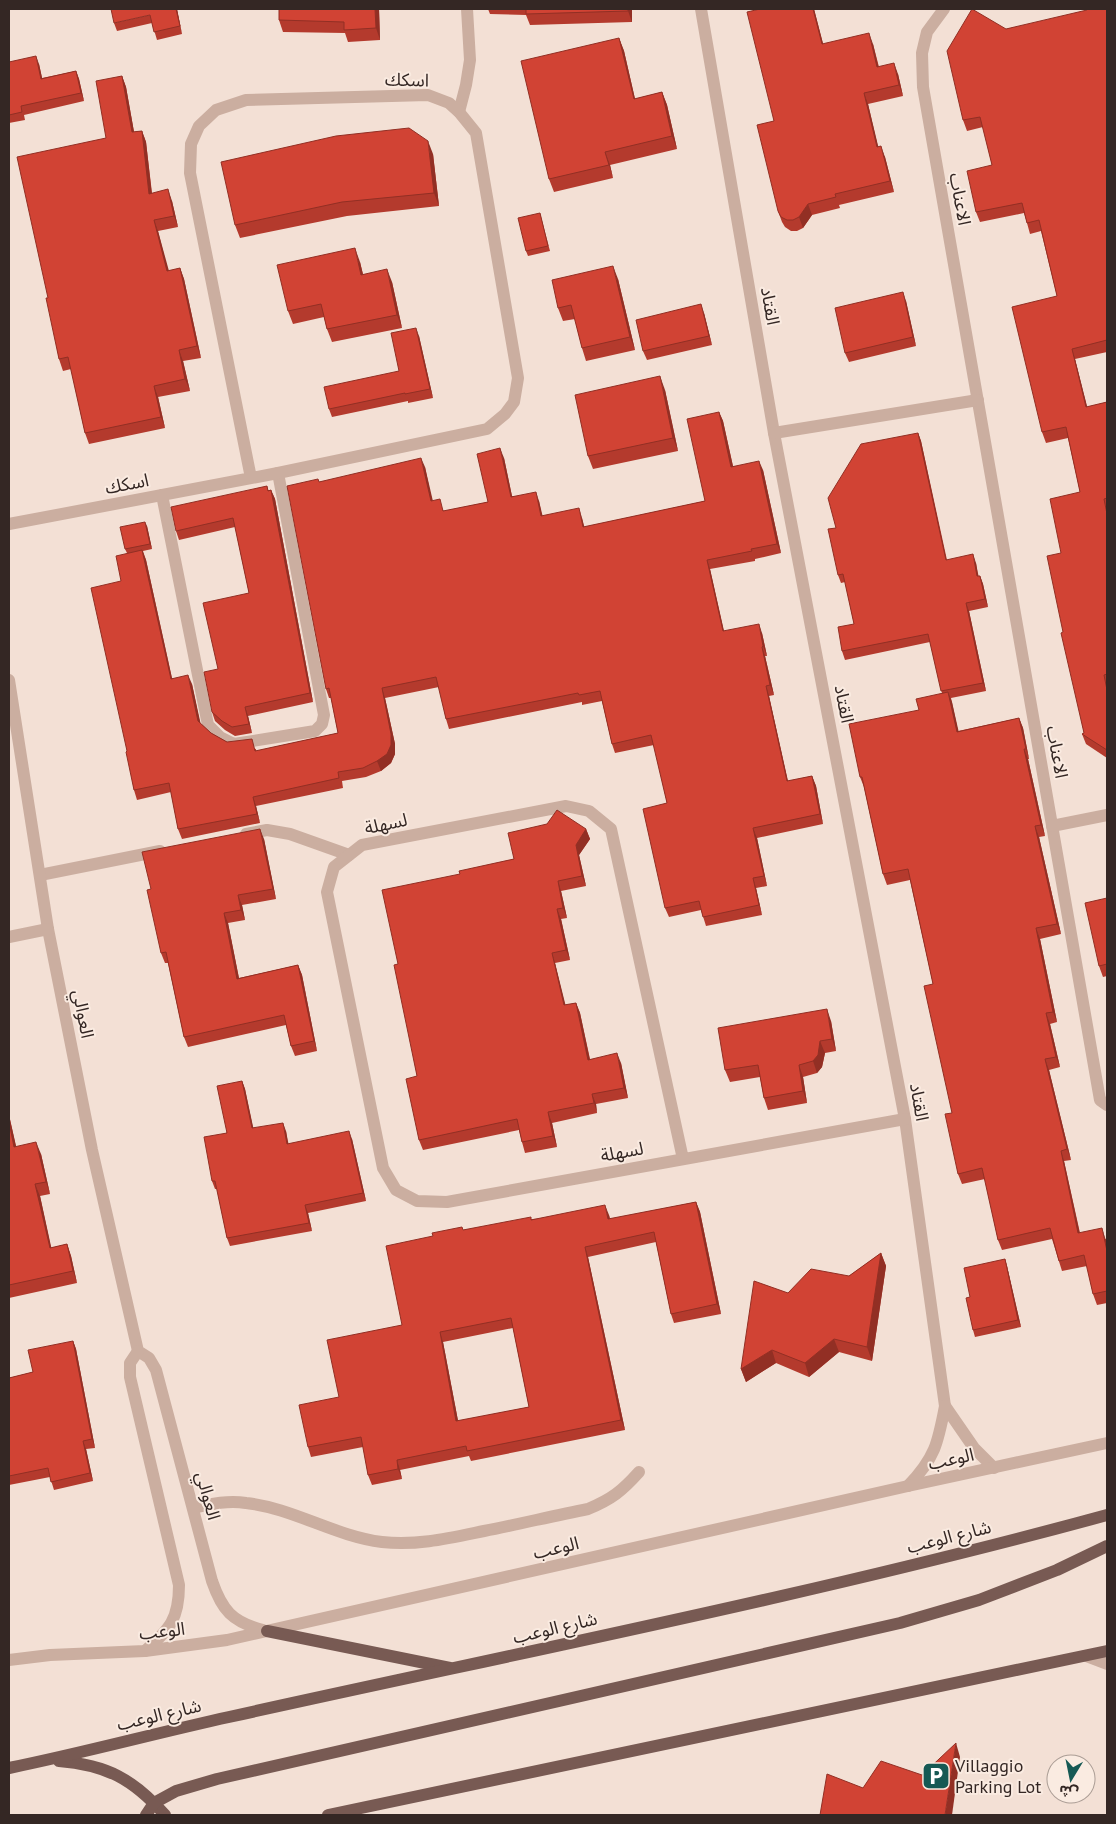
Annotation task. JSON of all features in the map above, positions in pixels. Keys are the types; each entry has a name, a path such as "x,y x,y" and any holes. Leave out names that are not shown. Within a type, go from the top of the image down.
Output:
{"main road":[{"name":"شارع الوعب","path":"9,1768 227,1717 455,1669 886,1571 1107,1514"},
{"path":"146,1815 154,1803 176,1791 217,1779 900,1623 979,1600 1057,1570 1107,1546"},
{"path":"267,1631 455,1669"},
{"path":"328,1815 1107,1651"},
{"path":"49,1760 73,1762 103,1769 117,1775 137,1788 166,1815"},
{"path":"360,1815 386,1802"}],"street":[{"path":"459,112 470,60 467,9"},
{"name":"القتاد","path":"701,9 774,433 905,1119 945,1406 938,1441 931,1458 921,1473 908,1486"},
{"name":"الاعناب","path":"944,9 927,32 922,53 923,87 1100,1100 1107,1105"},
{"name":"اسكك","path":"9,524 278,473 487,429 505,414 514,402 518,378 476,133 449,103 428,95 246,100 216,110 199,126 191,144 190,173 251,478"},
{"path":"774,433 978,400"},
{"path":"162,495 208,725 220,737 234,744 315,731 322,724 324,715 278,473"},
{"name":"العوالي","path":"9,680 48,929 92,1150 138,1352 149,1358 156,1370 218,1600 236,1619 248,1626 267,1631"},
{"name":"لسهلة","path":"683,1159 611,829 589,811 566,806 362,845 334,867 327,892 383,1168 396,1190 416,1201 447,1202 905,1119"},
{"path":"1052,826 1107,814"},
{"path":"238,836 266,830 290,834 349,855"},
{"path":"40,875 172,849"},
{"path":"9,937 48,929"},
{"path":"138,1352 130,1363 130,1377 179,1585 179,1604 173,1622 161,1637 145,1651"},
{"name":"القتاد","path":"945,1406 974,1448 994,1468"},
{"name":"الوعب","path":"9,1660 50,1655 145,1651 186,1647 267,1631 908,1486 1107,1443"},
{"path":"193,1508 221,1503 245,1502 277,1510 356,1537 382,1542 436,1541 588,1509 605,1502 620,1492 639,1472"},
{"path":"1086,1656 1107,1664"}],"building":[{"path":"111,9 176,9 180,26 154,32 150,15 114,23"},
{"path":"279,9 375,9 376,28 344,30 344,22 279,20"},
{"path":"526,9 628,9 628,11 526,14"},
{"path":"760,9 813,9 822,44 869,33 877,67 894,63 899,85 864,93 877,147 881,146 890,181 835,194 836,197 808,204 799,217 793,220 781,217 757,125 774,121 747,12"},
{"path":"972,9 1006,29 1086,9 1107,9 1107,340 1072,349 1086,407 1107,402 1107,498 1104,499 1107,514 1107,674 1104,675 1107,690 1107,750 1082,734 1084,733 1061,633 1063,632 1047,556 1061,553 1050,499 1080,492 1066,427 1042,432 1012,307 1057,296 1039,220 1027,223 1022,203 976,212 967,171 992,165 980,117 963,120 947,51"},
{"path":"619,38 634,99 662,92 672,136 605,152 609,165 549,179 521,61"},
{"path":"36,56 41,79 76,71 81,93 21,106 22,112 9,115 9,62"},
{"path":"122,76 132,132 142,131 149,194 168,189 174,216 154,220 167,271 180,268 197,346 179,350 185,379 154,386 161,417 85,433 68,357 59,359 46,298 48,298 17,157 106,138 96,81"},
{"path":"409,128 428,141 434,193 342,202 235,225 221,162 336,136"},
{"path":"540,213 548,246 526,251 518,218"},
{"path":"355,248 361,275 387,269 397,315 327,329 321,304 288,311 277,265"},
{"path":"613,266 630,337 582,348 571,305 558,308 552,280"},
{"path":"903,292 913,337 845,353 835,308"},
{"path":"701,304 709,336 643,351 636,320"},
{"path":"416,328 430,389 329,409 324,387 399,371 391,333"},
{"path":"660,376 673,438 588,456 575,395"},
{"path":"719,412 731,467 759,461 777,544 707,560 723,631 759,624 770,685 766,686 787,781 812,776 820,814 753,828 764,876 753,878 759,905 703,917 699,901 665,908 643,809 667,803 651,735 612,744 600,691 579,695 578,693 446,719 436,677 382,688 391,734 391,745 387,754 363,768 338,772 339,778 253,797 257,814 178,829 169,783 134,790 91,588 121,581 116,556 142,550 171,679 188,675 198,721 211,733 227,742 252,739 255,751 338,733 329,688 326,689 287,486 318,479 319,482 421,458 431,501 440,499 443,511 488,502 477,454 500,448 511,497 536,492 541,516 579,508 583,527 705,501 687,419"},
{"path":"918,433 946,560 973,554 977,576 980,576 985,599 966,603 983,683 941,691 928,634 842,651 838,627 854,624 843,574 838,575 828,529 836,528 828,498 861,444"},
{"path":"267,486 268,491 271,490 310,693 245,707 249,724 232,727 212,712 204,672 218,669 203,603 249,593 233,518 176,531 171,507"},
{"path":"145,522 150,544 125,549 120,527"},
{"path":"948,692 957,732 1019,718 1041,825 1035,826 1057,924 1036,928 1053,1012 1046,1013 1056,1057 1045,1059 1067,1149 1061,1151 1078,1233 1102,1228 1107,1251 1107,1291 1093,1294 1084,1255 1059,1261 1050,1228 998,1240 982,1168 958,1174 945,1114 952,1113 924,986 933,984 908,869 883,874 849,724 919,710 916,699"},
{"path":"557,810 586,829 576,845 582,876 558,881 563,908 557,909 566,950 552,953 564,1005 576,1003 588,1060 617,1053 624,1088 592,1094 594,1103 548,1112 553,1136 522,1142 517,1119 419,1140 406,1079 417,1076 394,965 398,964 382,890 460,874 459,871 514,859 508,833 547,824"},
{"path":"260,829 273,889 238,895 241,910 224,913 237,979 298,965 314,1041 291,1046 284,1015 184,1037 166,952 161,953 147,890 151,889 142,852"},
{"path":"1107,898 1107,964 1099,966 1085,903"},
{"path":"827,1009 832,1039 820,1041 818,1055 813,1061 799,1065 803,1091 764,1098 758,1065 725,1070 718,1028"},
{"path":"242,1081 252,1128 283,1123 287,1144 349,1131 363,1193 305,1205 309,1223 227,1238 215,1181 212,1181 204,1137 227,1133 217,1086"},
{"path":"9,1122 14,1147 36,1142 46,1182 35,1184 50,1248 67,1244 73,1271 9,1285"},
{"path":"696,1202 717,1304 671,1314 654,1232 585,1247 621,1420 467,1451 466,1446 397,1460 398,1469 368,1475 361,1437 308,1447 299,1405 339,1397 327,1340 402,1325 386,1246 433,1236 432,1233 462,1227 463,1230 531,1217 531,1220 605,1205 608,1219","holes":["511,1318 529,1407 456,1421 440,1332"]},
{"path":"881,1253 867,1347 834,1339 805,1363 772,1350 741,1369 754,1281 788,1293 811,1269 849,1276"},
{"path":"1005,1259 1018,1320 973,1330 966,1298 970,1297 964,1268"},
{"path":"73,1341 92,1439 83,1441 90,1473 51,1482 48,1468 9,1476 9,1378 33,1372 28,1350"},
{"path":"956,1743 945,1815 820,1815 827,1774 863,1788 881,1761 922,1775"}],"place":[{"name":"Villaggio Parking Lot","path":"936,1776"}]}
